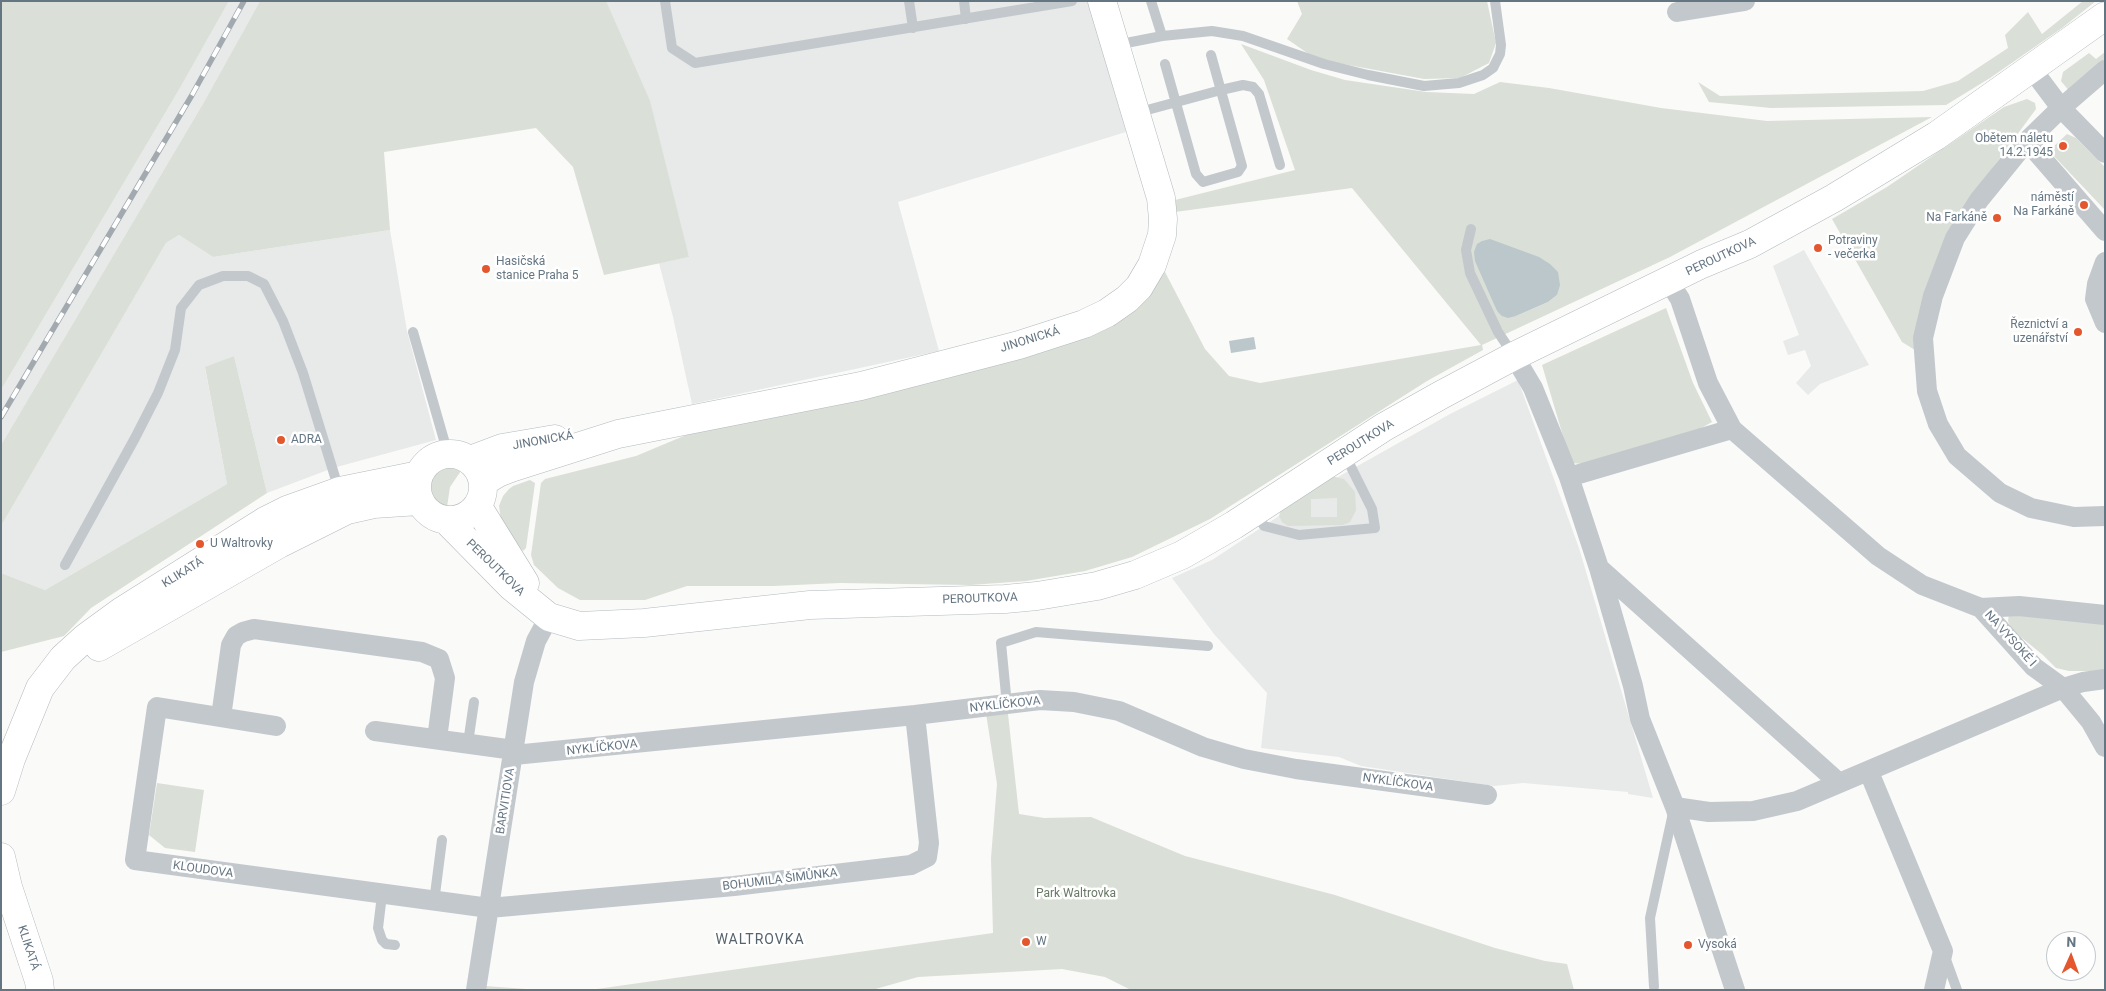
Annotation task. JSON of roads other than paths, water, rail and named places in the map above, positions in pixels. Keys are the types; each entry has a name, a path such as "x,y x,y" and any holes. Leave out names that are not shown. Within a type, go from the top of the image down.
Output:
{"street":[{"name":"JINONICKÁ","path":"470,476 498,473 618,434 861,386 1019,345 1084,324 1107,313 1127,299 1139,287 1152,265 1162,235 1161,198 1102,1"},
{"path":"1677,12 1745,1"},
{"name":"PEROUTKOVA","path":"447,521 512,587 547,615 568,624 593,627 810,605 1005,599 1063,593 1097,586 1160,565 1204,543 1392,423 1514,356 1702,264 1750,244 1834,198 1936,136 2105,16"},
{"path":"2031,68 2061,108 2105,153"},
{"path":"2105,70 2061,108 2027,142 1979,200 1955,238 1933,296 1923,338 1927,391 1938,424 1957,456 2000,493 2031,508 2074,517 2105,516"},
{"path":"2027,142 2105,231"},
{"path":"2105,262 2097,284 2095,299 2105,323"},
{"path":"1668,282 1680,299 1708,383 1732,429 1878,556 1922,585 1981,608 2019,606 2105,615"},
{"path":"1514,356 1532,388 1569,477 1599,568 1633,686 1640,719 1674,807 1734,990"},
{"path":"1569,477 1732,429"},
{"path":"434,458 470,476 462,519 447,521 430,514 419,488 425,465 434,458"},
{"name":"PEROUTKOVA","path":"470,476 547,615"},
{"name":"KLIKATÁ","path":"1,791 11,759 40,688 63,658 122,610 287,510 340,491 419,488"},
{"name":"KLIKATÁ","path":"24,727 48,692 72,666 108,641 286,540 347,510 374,504 419,488"},
{"path":"1599,568 1839,783"},
{"name":"NA VYSOKÉ I","path":"1981,608 2034,667 2064,688 2091,722 2105,747"},
{"name":"BARVITIOVA","path":"476,990 526,673 547,615"},
{"path":"221,717 231,645 236,636 254,629 422,652 439,659 445,678 437,739"},
{"path":"1674,807 1709,812 1754,811 1796,801 1869,772 2064,688 2083,682 2105,679"},
{"name":"NYKLÍČKOVA","path":"514,752 915,715 1040,700 1074,702 1119,711 1203,747 1244,759 1296,769 1486,795"},
{"name":"KLOUDOVA","path":"276,726 157,707 135,860 489,908"},
{"name":"BOHUMILA ŠIMŮNKA","path":"489,908 734,886 910,865 927,857 929,843 915,715"},
{"path":"375,731 468,743 514,752"},
{"path":"1869,772 1943,951 1934,990"},
{"name":"KLIKATÁ","path":"1,857 8,887 41,987"}],"lane":[{"path":"665,1 672,48 695,63 1072,1"},
{"path":"909,1 913,28"},
{"path":"964,1 966,19"},
{"path":"1151,1 1162,36"},
{"path":"1115,45 1162,36 1212,31 1243,36 1324,64 1424,86 1459,83 1493,68 1500,54 1501,45 1495,1"},
{"path":"1165,64 1196,174 1203,182 1238,172 1242,166 1211,55"},
{"path":"1135,113 1243,85 1253,87 1258,94 1280,165"},
{"path":"1471,229 1466,250 1470,273 1498,332 1514,356"},
{"path":"65,565 158,393 175,350 181,308 199,285 223,276 248,276 264,284 283,321 303,373 340,491"},
{"path":"414,332 470,476"},
{"path":"1254,512 1264,526 1299,535 1375,528 1372,509 1344,454"},
{"path":"1007,705 1001,643 1036,632 1208,646"},
{"path":"468,743 474,702"},
{"path":"1654,986 1650,918 1674,807"},
{"path":"434,902 442,840"},
{"path":"382,894 378,928 382,940 386,944 395,945"},
{"path":"1943,951 1957,990"}],"railway":[{"path":"1,417 192,95 244,1"}],"place":[{"name":"Obětem náletu 14.2.1945","path":"2063,146"},
{"name":"náměstí Na Farkáně","path":"2084,205"},
{"name":"Na Farkáně","path":"1997,218"},
{"name":"Potraviny - večerka","path":"1818,248"},
{"name":"Hasičská stanice Praha 5","path":"486,269"},
{"name":"Řeznictví a uzenářství","path":"2078,332"},
{"name":"ADRA","path":"281,440"},
{"name":"U Waltrovky","path":"200,544"},
{"name":"W","path":"1026,942"},
{"name":"Vysoká","path":"1688,945"}],"district":[{"name":"WALTROVKA","path":"760,940"}],"park label":[{"name":"Park Waltrovka","path":"1076,894"}]}
